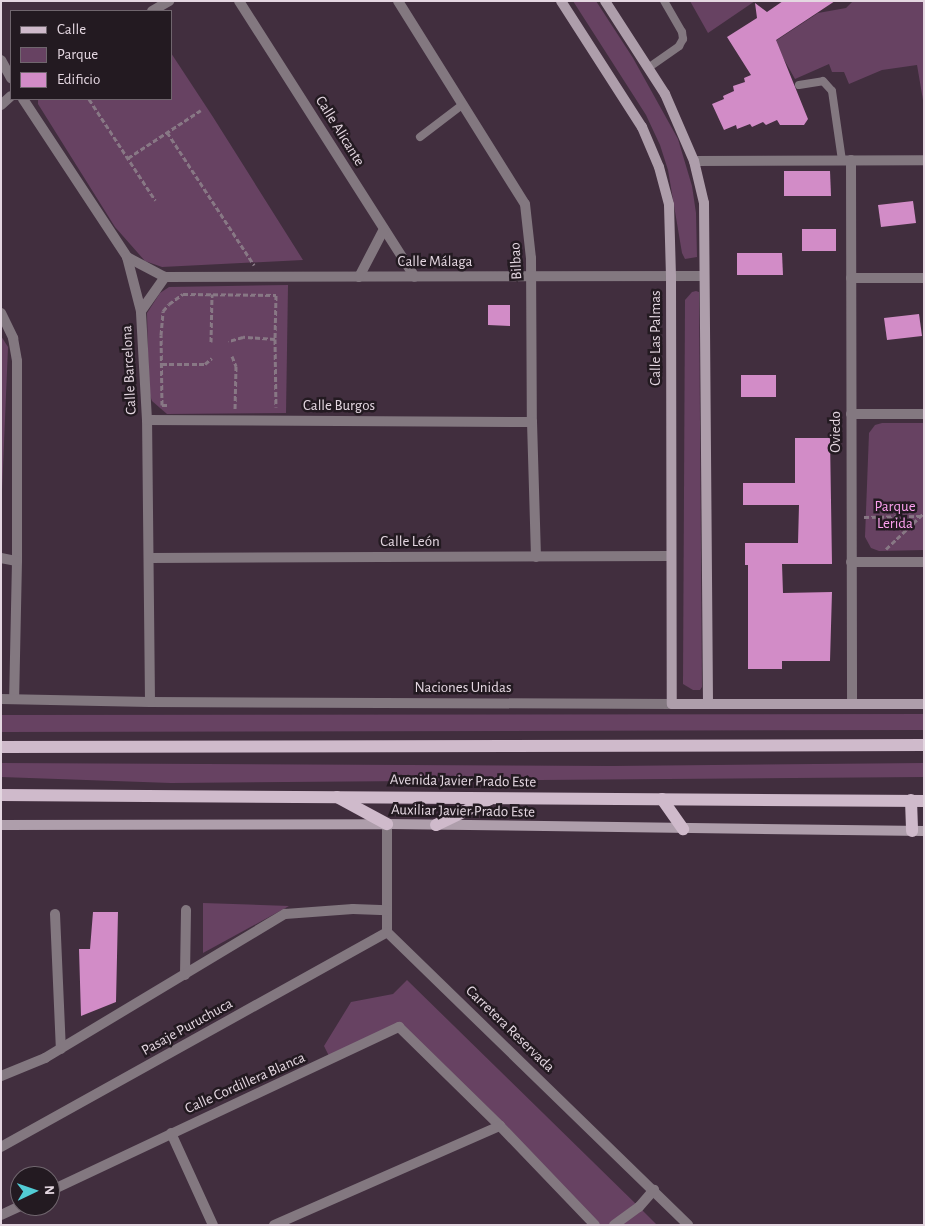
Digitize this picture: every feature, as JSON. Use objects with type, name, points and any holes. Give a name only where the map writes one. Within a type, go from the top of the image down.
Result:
[{"type":"main road","points":[[1,747],[924,745]]},
{"type":"main road","name":"Avenida Javier Prado Este","points":[[1,795],[917,800]]},
{"type":"main road","points":[[335,796],[387,824]]},
{"type":"main road","points":[[436,825],[492,798]]},
{"type":"main road","points":[[662,799],[684,829]]},
{"type":"main road","points":[[917,800],[918,831]]},
{"type":"street","points":[[154,10],[169,1]]},
{"type":"street","name":"Calle Alicante","points":[[239,1],[415,277]]},
{"type":"street","name":"Bilbao","points":[[398,1],[525,204],[530,234],[532,277],[532,422],[536,557]]},
{"type":"street","name":"Calle Las Palmas","points":[[561,1],[630,106],[652,148],[669,205],[671,276],[672,704]]},
{"type":"street","points":[[606,1],[665,94],[694,161],[704,203],[708,704]]},
{"type":"street","points":[[1,60],[10,76]]},
{"type":"street","points":[[25,100],[127,258],[141,311]]},
{"type":"street","name":"Oviedo","points":[[847,160],[851,278],[852,704]]},
{"type":"street","points":[[694,161],[924,160]]},
{"type":"street","points":[[359,277],[384,229]]},
{"type":"street","points":[[127,258],[165,277]]},
{"type":"street","name":"Calle Málaga","points":[[165,277],[704,276]]},
{"type":"street","name":"Calle Barcelona","points":[[150,702],[146,420],[141,311],[165,277]]},
{"type":"street","points":[[851,278],[924,278]]},
{"type":"street","points":[[1,313],[13,338],[17,361],[18,560],[14,699]]},
{"type":"street","points":[[851,414],[924,414]]},
{"type":"street","name":"Calle Burgos","points":[[146,420],[532,422]]},
{"type":"street","name":"Calle León","points":[[149,558],[671,556]]},
{"type":"street","points":[[1,558],[18,560]]},
{"type":"street","points":[[851,562],[924,562]]},
{"type":"street","name":"Naciones Unidas","points":[[1,699],[150,702],[924,704]]},
{"type":"street","points":[[387,824],[387,932]]},
{"type":"street","name":"Auxiliar Javier Prado Este","points":[[1,825],[387,824],[918,831]]},
{"type":"street","points":[[1,1076],[45,1058],[61,1049],[285,914],[353,909],[387,910]]},
{"type":"street","points":[[185,975],[186,910]]},
{"type":"street","points":[[55,914],[61,1049]]},
{"type":"street","name":"Pasaje Puruchuca","points":[[1,1147],[387,932]]},
{"type":"street","name":"Carretera Reservada","points":[[387,932],[688,1225]]},
{"type":"street","name":"Calle Cordillera Blanca","points":[[60,1186],[399,1028],[500,1126]]},
{"type":"street","points":[[274,1225],[500,1126],[595,1225]]},
{"type":"street","points":[[171,1133],[213,1225]]},
{"type":"street","points":[[614,1225],[638,1207],[654,1190]]},
{"type":"lane","points":[[648,68],[679,46],[683,39],[682,32],[664,1]]},
{"type":"lane","points":[[798,85],[823,82],[832,91],[847,160]]},
{"type":"lane","points":[[420,137],[462,104]]},
{"type":"path","points":[[90,100],[156,200]]},
{"type":"path","points":[[128,158],[201,110]]},
{"type":"path","points":[[167,132],[251,260],[260,277]]},
{"type":"path","points":[[171,405],[162,405],[163,364],[161,335],[163,311],[183,294],[276,295],[276,407],[268,408]]},
{"type":"path","points":[[211,342],[212,294]]},
{"type":"path","points":[[229,341],[243,337],[275,339]]},
{"type":"path","points":[[232,356],[236,366],[235,421]]},
{"type":"path","points":[[144,365],[205,364],[212,358]]},
{"type":"path","points":[[226,408],[243,408]]},
{"type":"path","points":[[851,518],[922,514]]},
{"type":"path","points":[[873,562],[922,514]]},
{"type":"green space","points":[[573,1],[596,1],[633,58],[678,139],[692,186],[696,213],[697,257],[685,259],[682,253],[668,170],[660,145],[646,115]]},
{"type":"green space","points":[[690,1],[755,1],[708,33]]},
{"type":"green space","points":[[853,1],[924,1],[924,106],[917,65],[882,70],[849,84],[844,72],[832,72],[829,64],[795,79],[774,42],[818,13],[846,8]]},
{"type":"green space","points":[[172,55],[303,260],[162,267],[145,261],[115,227],[38,104],[38,100],[172,100]]},
{"type":"green space","points":[[288,285],[286,413],[167,414],[152,401],[149,393],[147,313],[160,293],[169,287]]},
{"type":"green space","points":[[692,292],[699,292],[702,687],[700,690],[693,690],[683,684],[685,300]]},
{"type":"green space","points":[[1,336],[8,347],[1,515]]},
{"type":"green space","name":"Parque Lerida","points":[[882,423],[924,423],[924,550],[879,551],[871,548],[865,537],[869,433],[875,425]]},
{"type":"green space","points":[[924,714],[924,730],[1,732],[1,715]]},
{"type":"green space","points":[[1,763],[612,766],[924,763],[924,777],[171,783],[1,777]]},
{"type":"green space","points":[[203,903],[289,906],[203,953]]},
{"type":"green space","points":[[407,980],[657,1225],[596,1225],[398,1029],[331,1060],[324,1046],[351,1002],[393,994]]},
{"type":"building","points":[[783,1],[835,1],[776,40],[808,119],[804,125],[780,125],[777,120],[766,125],[763,122],[752,127],[750,124],[737,129],[736,125],[724,130],[712,104],[724,99],[723,96],[734,91],[733,86],[745,82],[744,78],[751,75],[727,37],[757,18],[755,3],[767,12]]},
{"type":"building","points":[[784,171],[830,171],[831,196],[784,196]]},
{"type":"building","points":[[913,201],[916,223],[881,227],[878,205]]},
{"type":"building","points":[[802,229],[836,229],[836,251],[802,251]]},
{"type":"building","points":[[737,253],[782,253],[783,275],[737,275]]},
{"type":"building","points":[[488,305],[510,305],[510,326],[488,325]]},
{"type":"building","points":[[919,314],[922,336],[887,340],[884,318]]},
{"type":"building","points":[[741,375],[776,375],[776,397],[741,397]]},
{"type":"building","points":[[795,438],[830,438],[832,564],[782,564],[783,593],[832,592],[830,661],[782,661],[782,669],[748,669],[748,565],[745,565],[745,543],[798,543],[799,505],[743,505],[743,483],[795,483]]},
{"type":"building","points":[[93,912],[118,912],[116,1002],[81,1016],[79,949],[90,949]]}]
